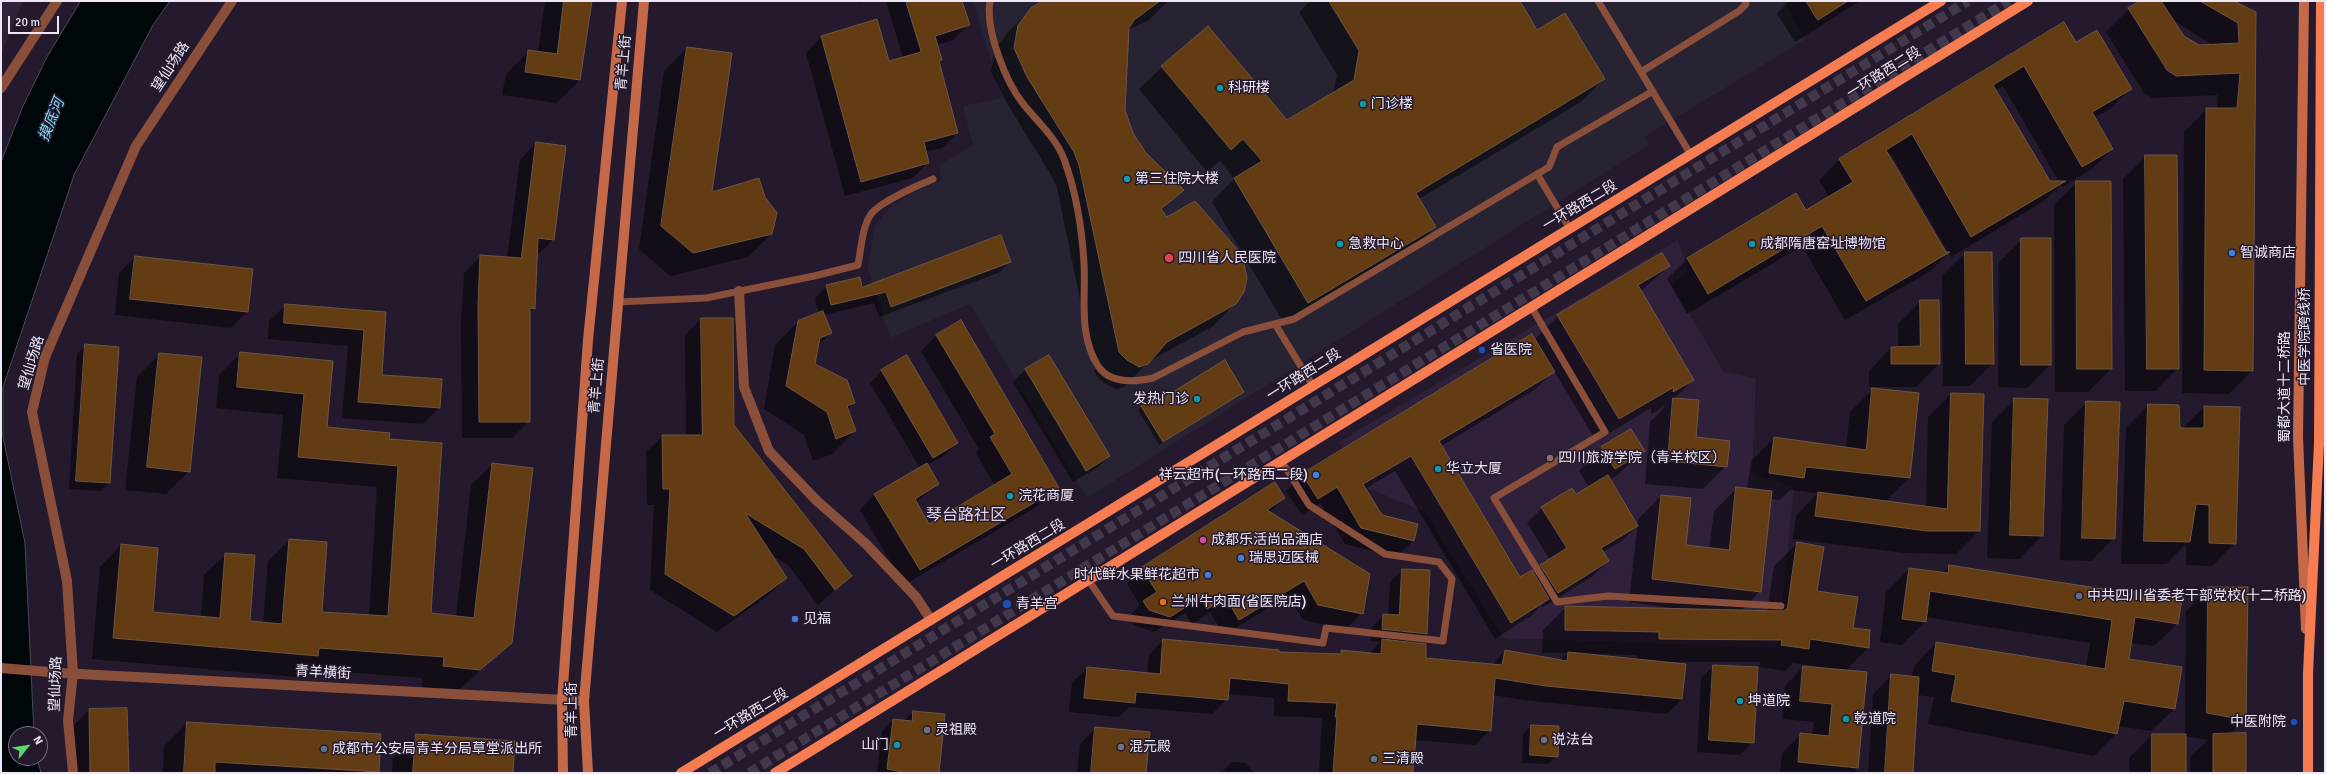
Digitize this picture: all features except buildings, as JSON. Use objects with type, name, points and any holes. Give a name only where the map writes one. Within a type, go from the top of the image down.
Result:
[{"type":"main road","name":"青羊上街","points":[[563,773],[562,700],[588,340],[622,1]]},
{"type":"main road","name":"青羊上街","points":[[588,773],[584,701],[644,1]]},
{"type":"main road","name":"一环路西二段","points":[[681,773],[1941,1]]},
{"type":"main road","name":"一环路西二段","points":[[774,773],[1282,462],[2028,1]]},
{"type":"main road","points":[[2297,1],[2304,14]]},
{"type":"main road","name":"蜀都大道十二桥路","points":[[2304,1],[2298,436],[2308,673],[2308,773]]},
{"type":"main road","name":"中医学院跨线桥","points":[[2308,673],[2319,443],[2322,1]]},
{"type":"street","points":[[1,88],[57,1]]},
{"type":"street","name":"望仙场路","points":[[73,773],[68,720],[73,673],[67,580],[32,412],[46,357],[136,146],[232,1]]},
{"type":"street","points":[[739,291],[744,387],[769,451],[817,501],[871,550],[916,597],[931,620]]},
{"type":"street","name":"青羊横街","points":[[1,668],[61,673],[584,701]]},
{"type":"lane","points":[[990,1],[989,10],[994,38],[1006,75],[1024,105],[1043,126],[1063,156],[1071,180],[1080,224],[1084,263],[1083,320],[1088,346],[1099,367],[1109,378],[1137,382],[1153,378],[1244,332],[1294,319],[1388,259],[1549,167],[1557,147],[1653,91]]},
{"type":"lane","points":[[1598,1],[1691,155]]},
{"type":"lane","points":[[1642,72],[1739,11],[1746,4],[1745,1]]},
{"type":"lane","points":[[1537,174],[1570,229]]},
{"type":"lane","points":[[618,302],[706,298],[858,265],[864,234],[871,214],[895,197],[933,179]]},
{"type":"lane","points":[[1532,308],[1606,432],[1494,498],[1558,602],[1608,596],[1781,606]]},
{"type":"lane","points":[[1275,324],[1313,386]]},
{"type":"lane","points":[[1089,580],[1112,616],[1323,643],[1326,628],[1443,641],[1452,579],[1439,562],[1385,554],[1309,505],[1282,462]]},
{"type":"shaded area","points":[[1,1],[23,1],[1,55]]},
{"type":"shaded area","name":"四川省人民医院","points":[[973,1],[1783,1],[1806,39],[1644,137],[1649,145],[1087,498],[970,304],[890,338],[868,268],[875,226],[888,209],[908,195],[942,180],[939,165],[973,145],[963,106],[1002,98]]},
{"type":"shaded area","name":"四川旅游学院（青羊校区）","points":[[1678,240],[1688,271],[1672,285],[1724,372],[1756,378],[1752,474],[1794,487],[1778,648],[1503,638],[1425,512],[1359,484],[1339,442]]},
{"type":"water","name":"摸底河","points":[[81,1],[170,1],[153,25],[74,175],[3,387],[3,437],[25,543],[34,726],[8,726],[8,766],[39,766],[41,773],[1,773],[1,162],[23,106],[47,57]]},
{"type":"tunnel","points":[[710,773],[1968,1]]},
{"type":"tunnel","points":[[749,773],[2009,1]]},
{"type":"place","name":"科研楼","points":[[1220,88]]},
{"type":"place","name":"门诊楼","points":[[1363,104]]},
{"type":"place","name":"第三住院大楼","points":[[1127,179]]},
{"type":"place","name":"急救中心","points":[[1340,244]]},
{"type":"place","name":"成都隋唐窑址博物馆","points":[[1752,244]]},
{"type":"place","name":"智诚商店","points":[[2232,253]]},
{"type":"place","name":"四川省人民医院","points":[[1169,258]]},
{"type":"place","name":"省医院","points":[[1482,350]]},
{"type":"place","name":"发热门诊","points":[[1197,399]]},
{"type":"place","name":"四川旅游学院（青羊校区）","points":[[1550,458]]},
{"type":"place","name":"华立大厦","points":[[1438,469]]},
{"type":"place","name":"祥云超市(一环路西二段)","points":[[1316,475]]},
{"type":"place","name":"浣花商厦","points":[[1010,496]]},
{"type":"place","name":"成都乐活尚品酒店","points":[[1203,540]]},
{"type":"place","name":"瑞思迈医械","points":[[1241,558]]},
{"type":"place","name":"时代鲜水果鲜花超市","points":[[1208,575]]},
{"type":"place","name":"中共四川省委老干部党校(十二桥路)","points":[[2079,596]]},
{"type":"place","name":"兰州牛肉面(省医院店)","points":[[1163,602]]},
{"type":"place","name":"青羊宫","points":[[1007,604]]},
{"type":"place","name":"见福","points":[[795,619]]},
{"type":"place","name":"坤道院","points":[[1740,701]]},
{"type":"place","name":"乾道院","points":[[1846,719]]},
{"type":"place","name":"中医附院","points":[[2294,722]]},
{"type":"place","name":"灵祖殿","points":[[927,730]]},
{"type":"place","name":"说法台","points":[[1544,740]]},
{"type":"place","name":"山门","points":[[897,745]]},
{"type":"place","name":"混元殿","points":[[1121,747]]},
{"type":"place","name":"成都市公安局青羊分局草堂派出所","points":[[324,749]]},
{"type":"place","name":"三清殿","points":[[1374,759]]},
{"type":"district","name":"琴台路社区","points":[[966,516]]}]
